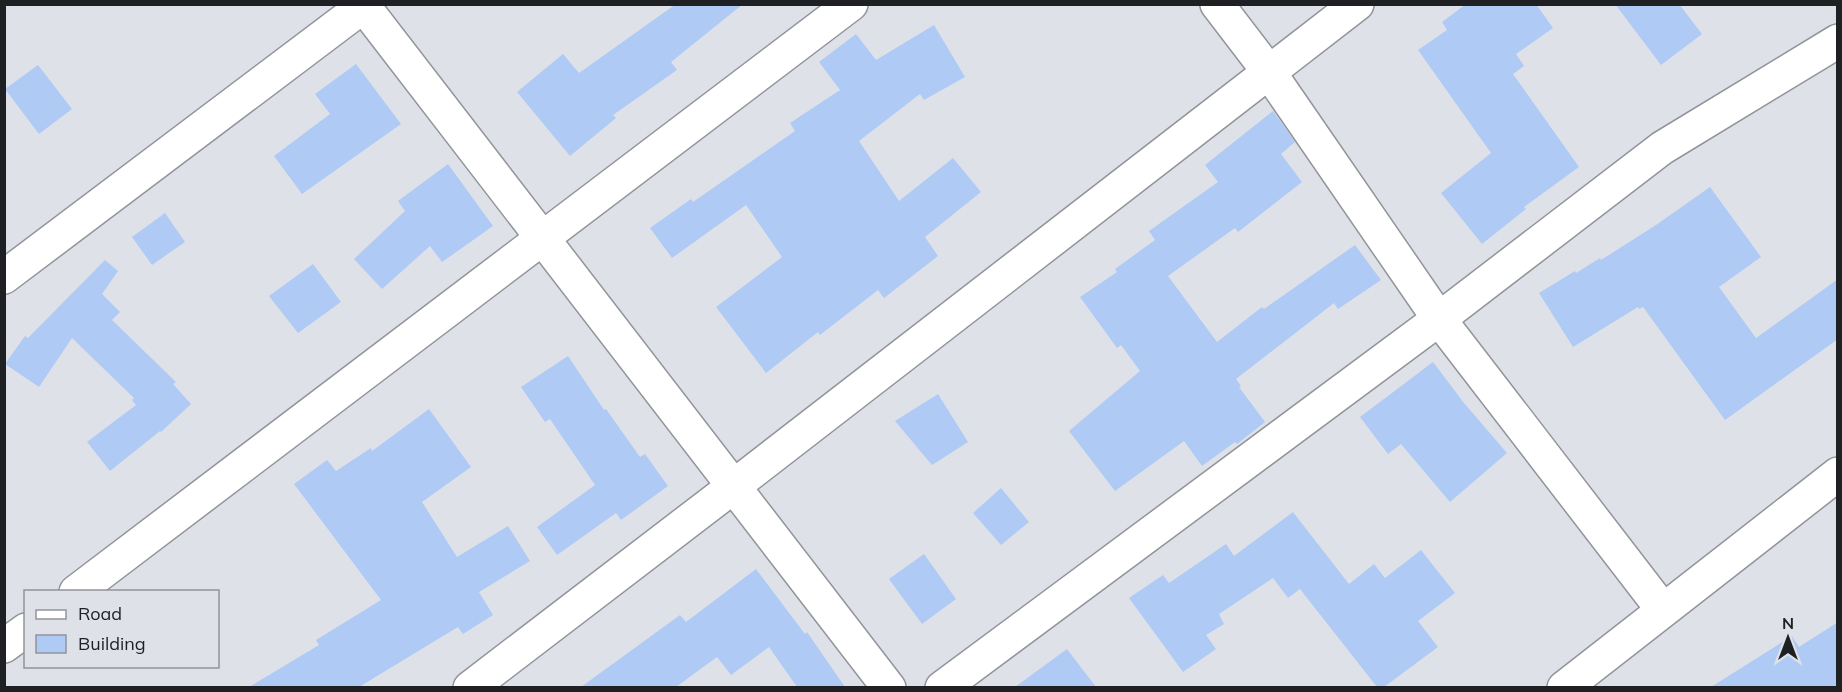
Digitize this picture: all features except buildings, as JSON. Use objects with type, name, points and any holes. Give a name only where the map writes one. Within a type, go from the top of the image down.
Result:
[{"type":"street","points":[[77,590],[851,4]]},
{"type":"street","points":[[1217,4],[1269,72],[1439,319],[1663,610]]},
{"type":"street","points":[[470,687],[734,486],[1357,4]]},
{"type":"street","points":[[4,277],[364,5],[889,687]]},
{"type":"street","points":[[942,687],[1439,319],[1662,148],[1838,41]]},
{"type":"street","points":[[1564,687],[1838,474]]},
{"type":"street","points":[[4,646],[24,631]]}]
